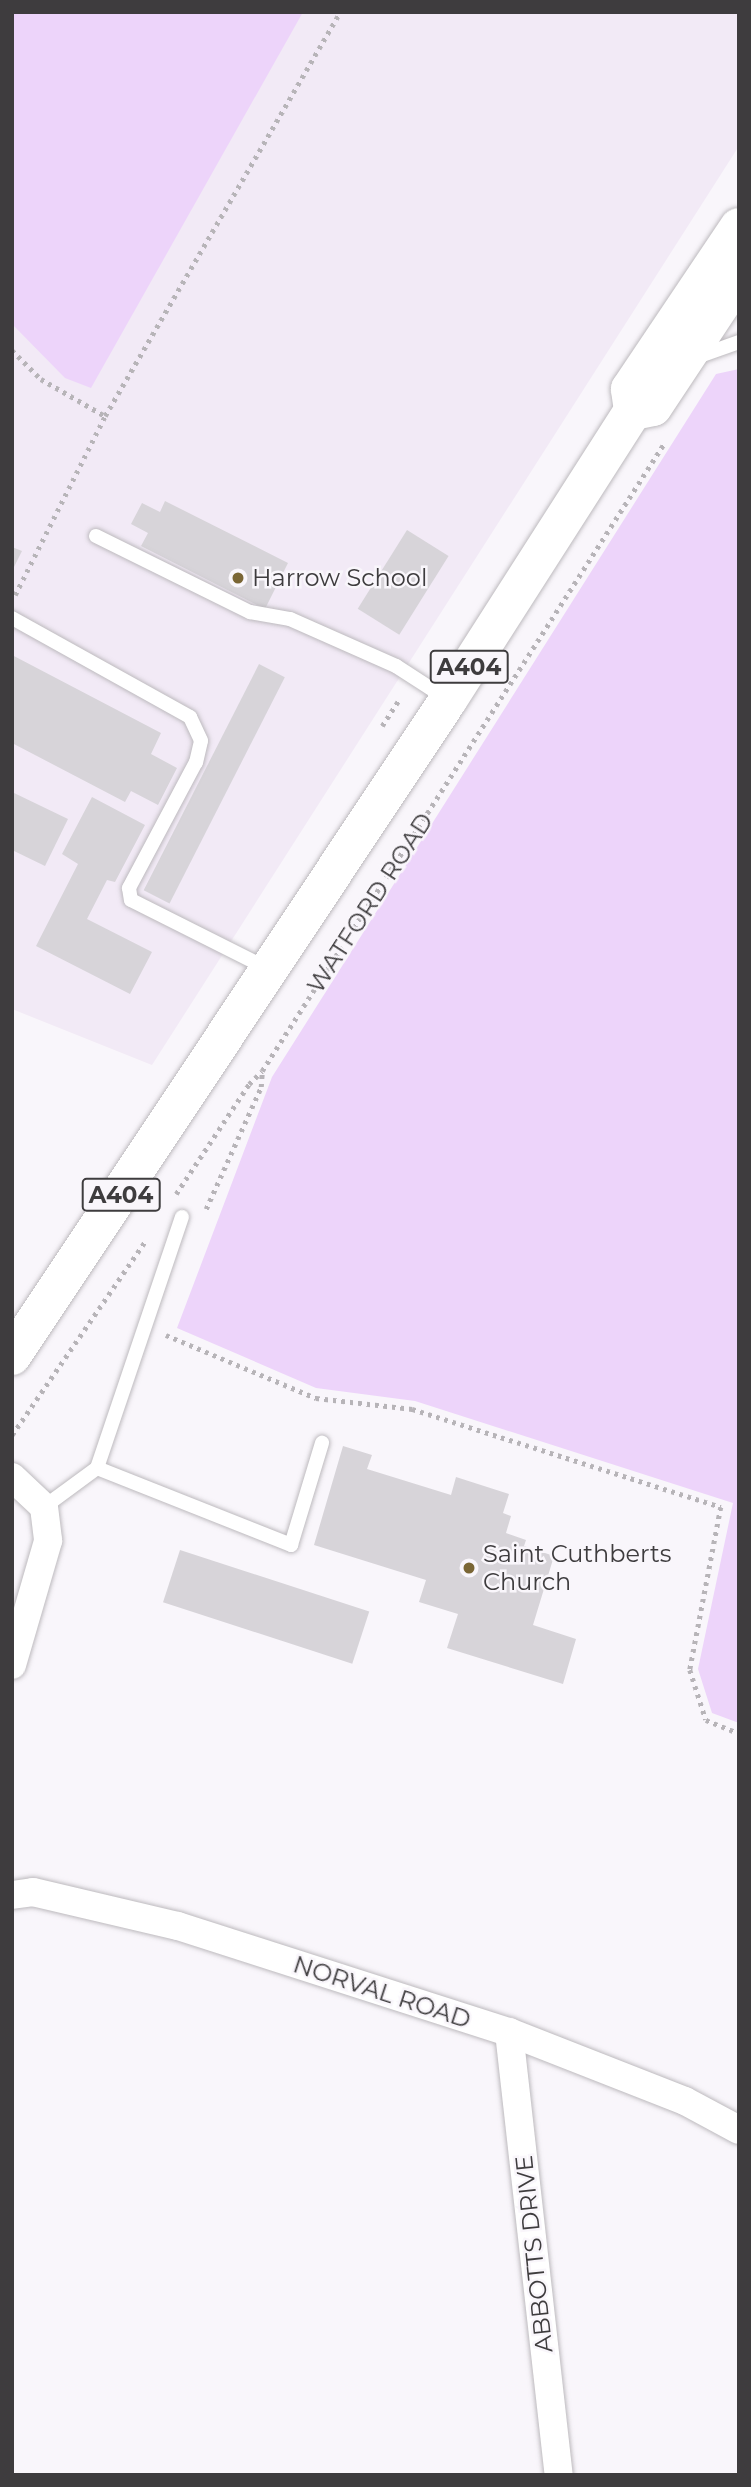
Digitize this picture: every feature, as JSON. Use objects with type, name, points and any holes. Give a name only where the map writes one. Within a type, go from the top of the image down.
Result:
[{"type":"main road","name":"WATFORD ROAD","points":[[13,1355],[448,700],[633,411],[630,389],[739,227]]},
{"type":"main road","name":"WATFORD ROAD","points":[[633,411],[653,407],[739,277]]},
{"type":"street","points":[[12,1478],[44,1507],[48,1541],[12,1665]]},
{"type":"street","name":"NORVAL ROAD","points":[[12,1895],[33,1892],[178,1926],[509,2032],[685,2101],[739,2130]]},
{"type":"street","name":"ABBOTTS DRIVE","points":[[509,2032],[559,2475]]},
{"type":"lane","points":[[680,367],[705,352],[739,342]]},
{"type":"lane","points":[[96,536],[250,612],[290,619],[396,666],[448,700]]},
{"type":"lane","points":[[12,618],[190,717],[201,741],[196,762],[129,888],[131,900],[143,910],[271,970]]},
{"type":"lane","points":[[44,1507],[97,1468],[173,1249],[181,1217]]},
{"type":"lane","points":[[97,1468],[290,1545],[322,1443]]},
{"type":"path","points":[[12,600],[105,416],[340,12]]},
{"type":"path","points":[[12,350],[41,379],[105,416]]},
{"type":"path","name":"WATFORD ROAD","points":[[169,1206],[249,1084],[262,1071],[672,432]]},
{"type":"path","points":[[173,1249],[198,1230],[261,1087],[262,1071]]},
{"type":"path","points":[[12,1435],[153,1228]]},
{"type":"path","points":[[146,1326],[316,1398],[412,1409],[721,1507],[690,1670],[706,1720],[739,1733]]},
{"type":"shaded area","name":"Harrow School","points":[[12,12],[739,12],[739,146],[152,1065],[12,1009]]},
{"type":"shaded area","points":[[12,12],[303,12],[91,388],[65,378],[12,324]]},
{"type":"shaded area","points":[[739,369],[739,1723],[712,1713],[698,1669],[733,1503],[415,1401],[316,1388],[177,1328],[272,1077],[716,374]]},
{"type":"building","points":[[165,501],[288,563],[265,609],[141,546],[148,533],[131,524],[142,503],[160,512]]},
{"type":"building","points":[[407,530],[449,556],[399,635],[358,609]]},
{"type":"building","points":[[12,547],[22,551],[12,571]]},
{"type":"building","points":[[12,655],[161,733],[151,754],[177,768],[158,805],[131,791],[125,802],[12,743]]},
{"type":"building","points":[[259,664],[285,677],[170,903],[144,890]]},
{"type":"building","points":[[12,792],[68,819],[45,866],[12,850]]},
{"type":"building","points":[[92,797],[145,825],[115,882],[107,880],[87,919],[152,952],[130,994],[36,946],[78,864],[62,854]]},
{"type":"building","name":"Saint Cuthberts Church","points":[[343,1446],[372,1455],[367,1469],[451,1495],[456,1477],[509,1494],[503,1513],[511,1516],[506,1533],[526,1540],[524,1546],[554,1556],[533,1625],[576,1639],[563,1684],[447,1648],[458,1614],[419,1602],[426,1580],[314,1545]]},
{"type":"building","points":[[180,1550],[369,1611],[352,1664],[163,1602]]},
{"type":"place","name":"Harrow School","points":[[238,578]]},
{"type":"place","name":"Saint Cuthberts Church","points":[[469,1568]]}]
